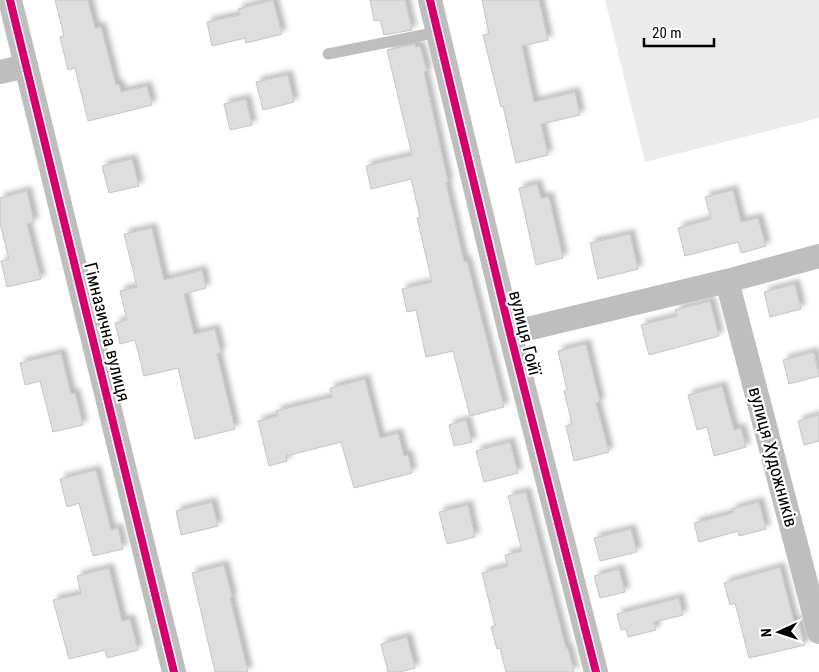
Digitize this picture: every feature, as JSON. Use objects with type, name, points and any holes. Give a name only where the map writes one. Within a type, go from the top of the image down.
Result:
[{"type":"street","name":"Гімназична вулиця","points":[[10,0],[174,672]]},
{"type":"street","name":"вулиця Гойї","points":[[430,0],[510,333],[596,672]]},
{"type":"street","points":[[0,72],[26,66]]},
{"type":"street","points":[[510,333],[727,281],[819,256]]},
{"type":"street","name":"вулиця Художників","points":[[727,281],[819,632]]},
{"type":"lane","points":[[328,54],[438,32]]},
{"type":"shaded area","points":[[605,0],[819,0],[819,118],[645,162]]},
{"type":"building","points":[[55,0],[88,0],[95,28],[101,27],[116,85],[119,84],[121,92],[147,86],[152,105],[88,121],[75,68],[68,70],[60,37],[64,36]]},
{"type":"building","points":[[273,0],[282,34],[246,43],[245,38],[212,46],[207,22],[240,15],[238,9]]},
{"type":"building","points":[[370,0],[405,0],[412,30],[384,35],[380,20],[374,21]]},
{"type":"building","points":[[482,0],[539,0],[548,40],[522,46],[534,102],[575,92],[580,115],[541,124],[548,155],[516,163],[503,106],[501,107],[483,35],[489,34]]},
{"type":"building","points":[[415,44],[416,47],[420,46],[427,71],[424,72],[464,262],[467,261],[504,407],[470,416],[453,351],[426,357],[416,310],[407,312],[402,289],[432,282],[417,218],[420,217],[411,179],[371,189],[366,166],[412,155],[387,50]]},
{"type":"building","points":[[288,75],[294,102],[263,110],[256,82]]},
{"type":"building","points":[[246,99],[252,125],[230,130],[224,104]]},
{"type":"building","points":[[132,159],[139,186],[109,193],[102,166]]},
{"type":"building","points":[[537,184],[541,198],[549,197],[563,258],[536,265],[519,188]]},
{"type":"building","points":[[733,190],[741,222],[758,218],[766,246],[741,253],[738,242],[685,256],[678,228],[711,219],[705,197]]},
{"type":"building","points":[[27,191],[34,222],[27,224],[41,279],[7,287],[1,261],[9,259],[0,224],[0,198]]},
{"type":"building","points":[[152,228],[164,280],[202,270],[206,288],[184,294],[194,334],[215,329],[221,353],[217,354],[235,429],[195,439],[178,368],[144,376],[135,340],[120,344],[115,323],[127,320],[120,291],[137,287],[124,234]]},
{"type":"building","points":[[630,234],[638,269],[598,279],[590,243]]},
{"type":"building","points":[[795,284],[801,309],[770,317],[764,292]]},
{"type":"building","points":[[710,301],[719,336],[649,355],[641,325],[677,316],[675,310]]},
{"type":"building","points":[[586,344],[600,402],[596,403],[609,452],[574,461],[566,426],[572,424],[564,391],[567,390],[558,351]]},
{"type":"building","points":[[814,352],[819,376],[789,384],[783,360]]},
{"type":"building","points":[[61,353],[71,394],[75,393],[83,425],[53,432],[40,381],[25,385],[20,363]]},
{"type":"building","points":[[365,379],[380,438],[398,433],[404,456],[408,455],[412,473],[354,488],[341,442],[286,456],[287,461],[269,466],[258,421],[278,416],[276,411],[332,397],[330,388]]},
{"type":"building","points":[[722,386],[734,430],[741,428],[746,447],[714,456],[707,427],[697,430],[688,395]]},
{"type":"building","points":[[819,415],[819,441],[804,445],[798,421]]},
{"type":"building","points":[[466,420],[472,442],[454,446],[449,425]]},
{"type":"building","points":[[510,442],[518,473],[484,482],[476,451]]},
{"type":"building","points":[[96,470],[111,530],[118,528],[123,549],[93,556],[79,503],[67,507],[60,479]]},
{"type":"building","points":[[526,492],[566,648],[568,648],[574,672],[506,672],[500,648],[497,649],[491,627],[495,626],[482,573],[508,566],[505,555],[522,551],[508,496]]},
{"type":"building","points":[[212,502],[218,526],[181,535],[176,511]]},
{"type":"building","points":[[759,502],[766,529],[739,536],[738,531],[699,542],[694,523],[733,513],[732,509]]},
{"type":"building","points":[[468,505],[475,537],[447,544],[439,512]]},
{"type":"building","points":[[631,529],[637,552],[600,561],[594,538]]},
{"type":"building","points":[[224,565],[248,672],[215,672],[192,573]]},
{"type":"building","points":[[780,567],[794,622],[798,620],[805,645],[749,658],[735,603],[730,605],[724,583]]},
{"type":"building","points":[[109,568],[122,621],[130,619],[138,650],[107,658],[105,650],[69,659],[53,600],[81,594],[77,576]]},
{"type":"building","points":[[619,569],[625,592],[600,598],[594,576]]},
{"type":"building","points":[[679,598],[683,615],[654,622],[656,630],[628,637],[626,629],[621,630],[617,614]]},
{"type":"building","points":[[407,637],[415,668],[400,672],[388,672],[381,644]]},
{"type":"cycle path","points":[[10,0],[174,672]]},
{"type":"cycle path","points":[[430,0],[510,333],[596,672]]}]
